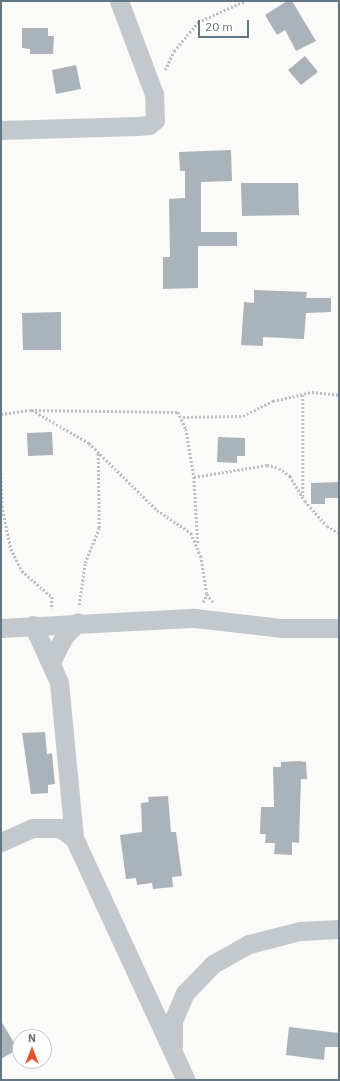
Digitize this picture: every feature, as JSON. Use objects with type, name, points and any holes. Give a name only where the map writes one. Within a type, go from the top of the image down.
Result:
[{"type":"street","points":[[1,130],[149,125],[155,120],[154,94],[119,1]]},
{"type":"street","points":[[1,628],[75,622],[226,620],[282,628],[339,628]]},
{"type":"street","points":[[52,660],[65,634],[75,622]]},
{"type":"street","points":[[40,625],[59,682],[74,838],[186,1080]]},
{"type":"street","points":[[1,842],[32,828],[60,828],[74,838]]},
{"type":"street","points":[[173,1051],[173,1022],[185,993],[213,964],[249,944],[300,931],[339,929]]},
{"type":"path","points":[[154,94],[174,50],[193,27],[245,1]]},
{"type":"path","points":[[1,414],[31,410],[172,410],[183,417],[243,416],[273,401],[322,390],[339,395]]},
{"type":"path","points":[[303,395],[303,496]]},
{"type":"path","points":[[31,410],[64,426],[98,451],[157,510],[191,533],[198,544]]},
{"type":"path","points":[[183,417],[194,477],[198,544],[207,594],[226,620]]},
{"type":"path","points":[[75,622],[83,594],[85,563],[99,528],[98,451]]},
{"type":"path","points":[[194,477],[267,464],[290,476],[303,496],[327,526],[339,533]]},
{"type":"path","points":[[1,473],[2,506],[10,549],[22,571],[54,600],[40,625]]},
{"type":"building","points":[[287,1],[292,1],[316,41],[296,51],[285,30],[277,35],[265,15]]},
{"type":"building","points":[[22,28],[48,28],[48,36],[54,36],[53,54],[30,54],[30,49],[22,48]]},
{"type":"building","points":[[305,56],[318,72],[301,85],[288,70]]},
{"type":"building","points":[[76,65],[81,89],[56,94],[52,70]]},
{"type":"building","points":[[231,150],[232,181],[201,182],[201,232],[237,232],[237,246],[198,246],[198,288],[163,289],[163,257],[170,257],[169,199],[185,198],[185,171],[180,171],[179,152]]},
{"type":"building","points":[[241,183],[298,183],[299,215],[242,216]]},
{"type":"building","points":[[254,290],[307,292],[306,298],[331,298],[331,312],[306,313],[304,339],[263,337],[263,346],[241,345],[244,302],[254,303]]},
{"type":"building","points":[[61,312],[61,350],[23,350],[22,313]]},
{"type":"building","points":[[52,432],[53,455],[28,456],[27,433]]},
{"type":"building","points":[[218,437],[245,438],[245,456],[237,456],[237,463],[217,462]]},
{"type":"building","points":[[339,482],[339,498],[325,498],[325,504],[311,504],[311,483]]},
{"type":"building","points":[[45,732],[47,754],[52,753],[55,784],[48,785],[48,793],[31,794],[22,733]]},
{"type":"building","points":[[281,762],[306,762],[307,779],[301,779],[299,843],[292,842],[292,855],[274,854],[275,843],[265,843],[266,834],[260,834],[261,807],[274,807],[273,767],[281,767]]},
{"type":"building","points":[[168,796],[171,832],[176,832],[182,876],[172,877],[173,887],[153,889],[152,883],[137,885],[136,878],[126,879],[120,835],[142,832],[141,803],[149,802],[148,797]]},
{"type":"building","points":[[1,1021],[12,1039],[12,1053],[1,1059]]},
{"type":"building","points":[[289,1027],[339,1033],[339,1047],[325,1047],[324,1060],[286,1055]]}]
